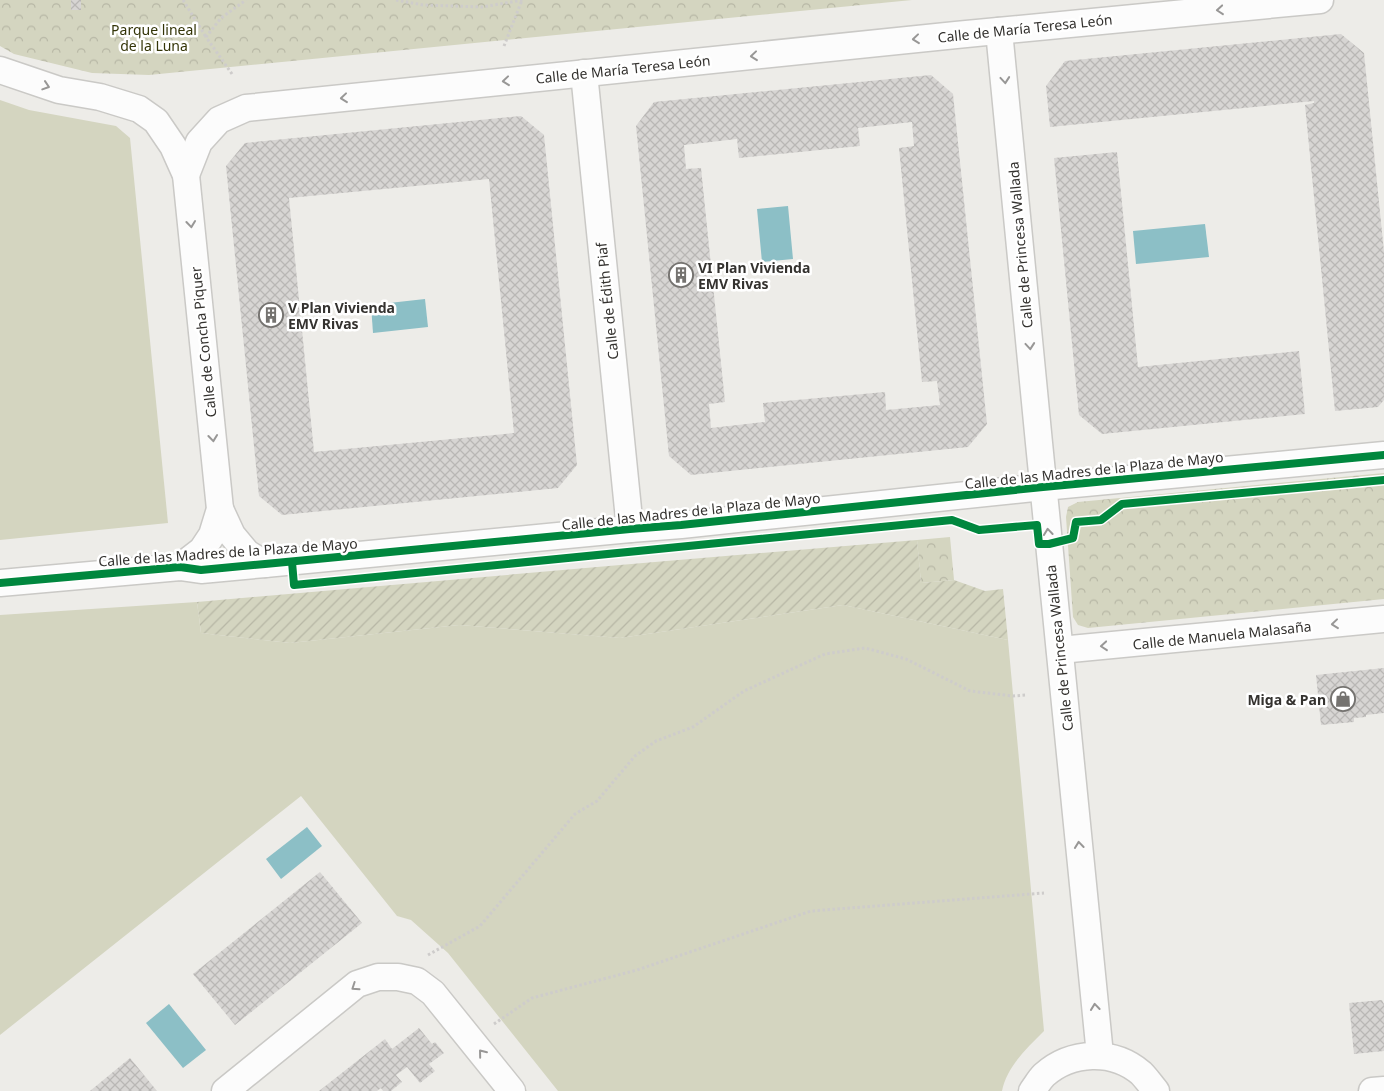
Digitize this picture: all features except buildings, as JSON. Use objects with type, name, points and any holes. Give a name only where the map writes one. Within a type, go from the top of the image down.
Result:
[{"type":"street","name":"Calle de María Teresa León","points":[[186,175],[199,142],[219,120],[246,108],[1320,0]]},
{"type":"street","name":"Calle de Princesa Wallada","points":[[1000,31],[1043,488],[1100,1055]]},
{"type":"street","points":[[0,70],[59,90],[100,97],[139,110],[156,121],[173,146],[186,175]]},
{"type":"street","name":"Calle de Édith Piaf","points":[[584,73],[630,528]]},
{"type":"street","name":"Calle de Concha Piquer","points":[[186,175],[220,509],[232,535],[247,553],[265,564]]},
{"type":"street","name":"Calle de las Madres de la Plaza de Mayo","points":[[0,583],[180,567],[201,570],[630,528],[681,525],[1384,455]]},
{"type":"street","name":"Calle de Concha Piquer","points":[[180,567],[202,550],[212,535],[220,509]]},
{"type":"street","name":"Calle de Manuela Malasaña","points":[[1060,650],[1384,619]]},
{"type":"street","points":[[225,1091],[357,984],[378,977],[398,977],[417,981],[433,993],[512,1091]]},
{"type":"street","points":[[1032,1091],[1043,1076],[1060,1064],[1079,1057],[1100,1055],[1122,1061],[1141,1073],[1156,1091]]},
{"type":"street","points":[[1372,1091],[1384,1090]]},
{"type":"path","points":[[183,0],[232,74]]},
{"type":"path","points":[[206,37],[221,18],[246,0]]},
{"type":"path","points":[[396,0],[423,5],[482,7],[523,0]]},
{"type":"path","points":[[504,46],[523,0]]},
{"type":"path","points":[[428,955],[480,926],[576,814],[596,801],[635,756],[656,741],[693,727],[744,691],[825,654],[865,648],[906,659],[970,691],[1013,696],[1026,695]]},
{"type":"path","points":[[494,1024],[532,998],[637,970],[811,911],[1044,893]]},
{"type":"green space","name":"Parque lineal de la Luna","points":[[0,0],[912,0],[149,75],[92,73],[14,54],[0,46]]},
{"type":"green space","points":[[0,100],[29,110],[116,126],[130,138],[168,523],[0,540]]},
{"type":"green space","points":[[1384,473],[1384,599],[1088,628],[1078,625],[1073,617],[1066,517],[1068,507],[1078,502]]},
{"type":"green space","points":[[950,537],[954,580],[921,583],[917,540]]},
{"type":"green space","points":[[917,540],[921,583],[954,580],[985,591],[1003,589],[1008,640],[843,605],[620,638],[459,625],[290,643],[201,633],[197,602],[643,563]]},
{"type":"green space","points":[[197,602],[201,633],[290,643],[459,625],[620,638],[843,605],[1008,640],[1044,1031],[1008,1073],[1002,1091],[558,1091],[448,953],[411,920],[397,916],[301,796],[0,1035],[0,615]]},
{"type":"water","points":[[788,206],[793,259],[762,262],[757,209]]},
{"type":"water","points":[[1205,224],[1209,257],[1136,264],[1133,231]]},
{"type":"water","points":[[425,299],[428,327],[373,333],[371,305]]},
{"type":"water","points":[[307,827],[322,846],[281,879],[266,859]]},
{"type":"water","points":[[169,1004],[206,1050],[183,1068],[146,1023]]},
{"type":"cycle path","points":[[0,583],[180,567],[201,570],[681,525],[1043,487],[1384,455]]},
{"type":"cycle path","points":[[292,562],[294,585],[952,520],[979,530],[1037,525],[1039,544],[1049,544],[1073,538],[1076,522],[1101,520],[1122,504],[1384,480]]},
{"type":"place","name":"VI Plan Vivienda EMV Rivas","points":[[681,275]]},
{"type":"place","name":"V Plan Vivienda EMV Rivas","points":[[271,315]]},
{"type":"place","name":"Miga & Pan","points":[[1343,699]]}]
